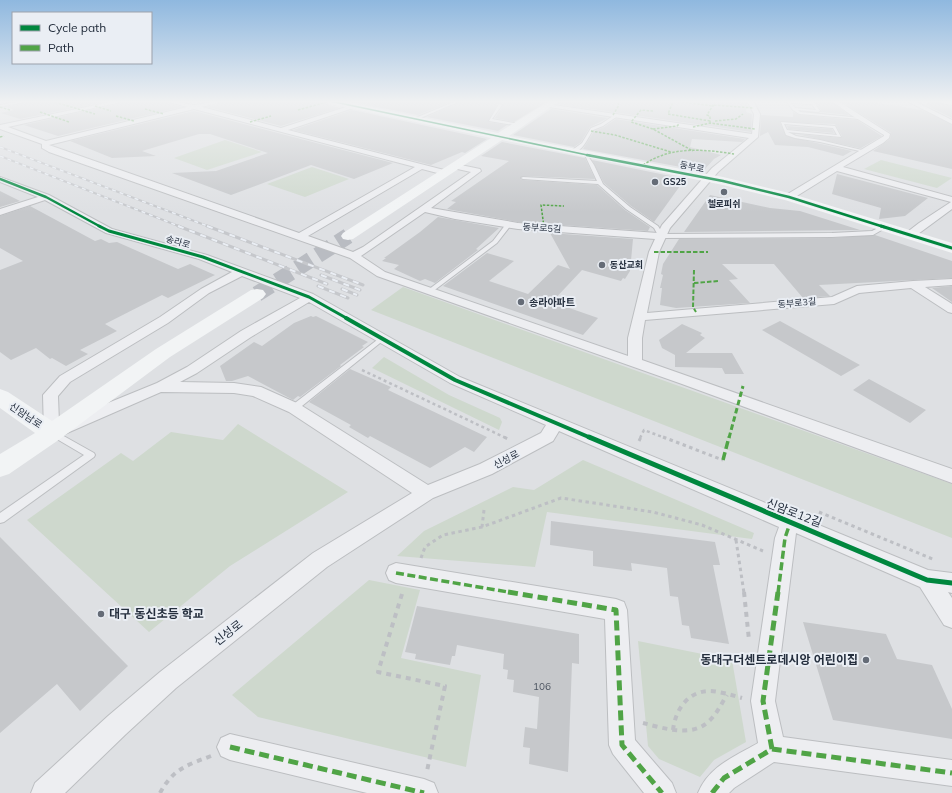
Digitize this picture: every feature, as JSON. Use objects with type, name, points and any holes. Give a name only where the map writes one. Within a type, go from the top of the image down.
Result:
[{"type":"main road","points":[[348,236],[498,138]]},
{"type":"main road","name":"동부로","points":[[505,138],[709,178],[789,198],[952,248]]},
{"type":"main road","points":[[0,467],[163,353],[257,294]]},
{"type":"main road","name":"신암남로","points":[[0,397],[52,432]]},
{"type":"street","points":[[32,138],[46,143],[67,138]]},
{"type":"street","points":[[311,138],[445,173]]},
{"type":"street","points":[[635,362],[635,338],[654,252],[665,227],[715,170],[754,138]]},
{"type":"street","points":[[789,198],[881,142],[885,138]]},
{"type":"street","points":[[46,143],[45,146],[52,150],[354,256],[381,274],[635,362],[952,476]]},
{"type":"street","points":[[300,237],[421,166]]},
{"type":"street","points":[[354,256],[477,171],[456,166]]},
{"type":"street","points":[[836,168],[952,200]]},
{"type":"street","name":"송라로","points":[[0,179],[46,197],[108,231],[203,257],[309,297],[383,338]]},
{"type":"street","points":[[0,212],[46,197]]},
{"type":"street","points":[[910,235],[952,205]]},
{"type":"street","name":"동부로5길","points":[[424,209],[508,225],[661,236]]},
{"type":"street","points":[[242,271],[205,291],[164,320],[64,379],[50,395],[52,432],[159,387],[192,370],[246,334],[309,297]]},
{"type":"street","name":"동부로3길","points":[[640,317],[834,300],[857,290],[913,284],[952,282]]},
{"type":"street","points":[[913,284],[952,309]]},
{"type":"street","name":"신암로12길","points":[[383,338],[455,380],[631,456],[927,580],[952,582]]},
{"type":"street","points":[[159,387],[234,388],[256,391],[294,408],[427,493]]},
{"type":"street","name":"신성로","points":[[45,793],[117,725],[168,680],[320,560],[427,493],[486,469],[547,437],[555,423]]},
{"type":"street","points":[[772,749],[763,701],[785,538],[790,523]]},
{"type":"street","points":[[406,574],[616,610],[622,745],[662,793]]},
{"type":"street","points":[[927,580],[952,617]]},
{"type":"street","points":[[230,748],[423,793]]},
{"type":"street","points":[[712,793],[724,778],[772,749],[952,773]]},
{"type":"lane","points":[[572,152],[582,147],[588,138]]},
{"type":"lane","points":[[801,138],[864,151]]},
{"type":"lane","points":[[585,154],[600,183],[610,194],[656,227],[661,236],[832,236],[872,233],[884,227]]},
{"type":"lane","points":[[523,178],[600,183]]},
{"type":"lane","points":[[430,291],[495,242],[508,225]]},
{"type":"lane","points":[[294,408],[383,338]]},
{"type":"lane","points":[[0,519],[91,455],[52,432]]},
{"type":"path","points":[[349,364],[508,440]]},
{"type":"path","points":[[631,456],[644,430],[723,460]]},
{"type":"path","points":[[423,793],[445,686],[378,672],[406,574],[424,547],[443,536],[482,527],[561,498],[653,512],[702,525],[782,559]]},
{"type":"path","points":[[482,527],[484,510]]},
{"type":"path","points":[[736,540],[750,649]]},
{"type":"path","points":[[673,730],[673,720],[680,706],[692,697],[706,690],[763,701]]},
{"type":"path","points":[[622,718],[673,730],[692,730],[708,723],[727,695]]},
{"type":"path","points":[[160,793],[164,784],[176,771],[230,748]]},
{"type":"shaded area","points":[[225,140],[262,152],[207,170],[174,158]]},
{"type":"shaded area","points":[[881,160],[952,178],[937,188],[864,169]]},
{"type":"shaded area","points":[[312,167],[349,179],[305,197],[267,184]]},
{"type":"shaded area","points":[[403,287],[952,484],[952,538],[371,310]]},
{"type":"shaded area","points":[[384,357],[449,395],[500,418],[502,422],[499,430],[372,368]]},
{"type":"shaded area","points":[[238,424],[348,492],[230,566],[149,632],[27,520],[121,453],[133,461],[171,432],[223,440]]},
{"type":"shaded area","points":[[583,460],[754,533],[752,539],[547,512],[535,567],[397,556],[424,531],[513,487],[534,490]]},
{"type":"shaded area","points":[[369,580],[420,590],[401,658],[481,675],[466,767],[258,717],[232,695]]},
{"type":"shaded area","points":[[638,641],[732,660],[746,742],[714,760],[700,777],[659,759],[648,746]]},
{"type":"building","points":[[82,138],[186,138],[142,151],[156,156],[112,158],[70,141]]},
{"type":"building","points":[[222,138],[297,138],[393,163],[354,179],[311,165],[231,195],[172,173],[216,171],[268,153]]},
{"type":"building","points":[[325,138],[487,139],[465,153],[462,152],[431,165]]},
{"type":"building","points":[[528,138],[583,138],[581,142],[574,147]]},
{"type":"building","points":[[590,138],[745,139],[742,142],[692,139],[690,147],[721,155],[714,159],[705,169],[693,167],[692,169],[583,149]]},
{"type":"building","points":[[771,138],[795,138],[852,151],[843,156],[808,147],[775,145]]},
{"type":"building","points":[[814,138],[878,138],[859,148]]},
{"type":"building","points":[[952,138],[952,169],[873,151],[890,139]]},
{"type":"building","points":[[502,142],[585,158],[595,179],[523,176],[520,179],[597,185],[625,210],[650,227],[648,231],[518,222],[447,209],[456,202],[451,201],[509,161],[481,156]]},
{"type":"building","points":[[592,160],[685,179],[654,222],[631,206],[604,183]]},
{"type":"building","points":[[837,174],[928,198],[905,216],[879,219],[881,208],[832,194]]},
{"type":"building","points":[[0,191],[20,201],[0,207]]},
{"type":"building","points":[[710,195],[770,208],[800,211],[860,230],[684,232]]},
{"type":"building","points":[[30,206],[95,241],[101,239],[109,243],[117,242],[178,269],[190,264],[215,275],[168,298],[162,295],[105,324],[117,331],[80,350],[88,354],[66,366],[52,358],[50,359],[36,348],[11,360],[0,352],[0,270],[23,261],[0,248],[0,216]]},
{"type":"building","points":[[438,217],[499,228],[476,249],[478,250],[435,283],[425,279],[420,281],[394,269],[399,265],[382,261],[386,258],[384,258]]},
{"type":"building","points":[[550,233],[633,239],[630,271],[625,279],[623,278],[621,281],[582,270],[552,302],[598,318],[583,335],[443,286],[487,253],[514,261],[489,281],[528,294],[558,265],[570,269]]},
{"type":"building","points":[[875,235],[952,261],[952,278],[819,285],[830,296],[803,298],[774,264],[722,264],[738,279],[729,280],[750,303],[676,308],[660,305],[662,288],[660,288],[663,275],[661,274],[663,264],[679,239],[832,238]]},
{"type":"building","points":[[952,286],[952,302],[932,288]]},
{"type":"building","points":[[311,316],[316,316],[368,342],[362,346],[364,347],[340,365],[341,366],[300,397],[298,396],[293,400],[248,376],[232,381],[226,381],[220,366],[254,342],[262,346],[294,323]]},
{"type":"building","points":[[780,321],[860,365],[841,376],[762,330]]},
{"type":"building","points":[[682,324],[702,333],[700,335],[705,338],[686,353],[732,353],[744,374],[725,374],[722,368],[675,367],[675,355],[662,348],[659,340]]},
{"type":"building","points":[[350,369],[391,387],[388,390],[487,437],[474,452],[465,447],[430,468],[370,436],[368,438],[349,427],[351,425],[309,402]]},
{"type":"building","points":[[869,379],[926,410],[910,423],[853,390]]},
{"type":"building","points":[[551,521],[715,542],[720,565],[713,565],[729,644],[691,638],[689,626],[682,625],[678,597],[670,596],[667,568],[631,563],[632,571],[593,566],[593,551],[550,545]]},
{"type":"building","points":[[0,537],[128,666],[80,711],[57,684],[0,733]]},
{"type":"building","points":[[417,606],[579,634],[579,664],[572,663],[568,772],[529,764],[530,748],[523,747],[525,727],[537,729],[539,697],[513,692],[514,680],[507,679],[508,670],[503,669],[504,654],[457,645],[455,656],[452,656],[450,665],[415,659],[416,654],[405,652]]},
{"type":"building","points":[[803,622],[886,634],[897,659],[932,665],[952,709],[952,739],[833,720]]},
{"type":"tunnel","points":[[257,294],[348,236]]},
{"type":"railway","points":[[0,147],[210,227]]},
{"type":"railway","points":[[0,156],[181,227]]},
{"type":"railway","points":[[178,226],[327,284]]},
{"type":"railway","points":[[207,226],[363,285]]},
{"type":"railway","points":[[321,275],[360,290]]},
{"type":"railway","points":[[318,286],[348,298]]},
{"type":"railway","points":[[342,289],[357,295]]},
{"type":"marked path","points":[[625,138],[671,152]]},
{"type":"marked path","points":[[669,138],[693,151]]},
{"type":"marked path","points":[[643,165],[663,154],[675,151],[699,150],[734,154]]},
{"type":"marked path","points":[[544,228],[541,205],[564,206]]},
{"type":"marked path","points":[[654,252],[708,252]]},
{"type":"marked path","points":[[694,270],[693,307],[696,312]]},
{"type":"marked path","points":[[694,283],[719,281]]},
{"type":"marked path","points":[[723,460],[743,386]]},
{"type":"marked path","points":[[772,749],[763,701],[785,538],[790,523]]},
{"type":"marked path","points":[[396,573],[616,610],[622,745],[662,793]]},
{"type":"marked path","points":[[230,747],[424,793]]},
{"type":"marked path","points":[[712,793],[724,778],[772,749],[952,773]]},
{"type":"cycle path","points":[[506,138],[723,181],[789,197],[952,248]]},
{"type":"cycle path","points":[[0,179],[46,197],[109,231],[203,257],[309,297],[455,380],[927,580],[952,583]]},
{"type":"place","name":"GS25","points":[[655,182]]},
{"type":"place","name":"헬로피쉬","points":[[724,192]]},
{"type":"place","name":"동산교회","points":[[602,265]]},
{"type":"place","name":"송라아파트","points":[[521,302]]},
{"type":"place","name":"대구 동신초등 학교","points":[[101,614]]},
{"type":"place","name":"동대구더센트로데시앙 어린이집","points":[[866,660]]}]
